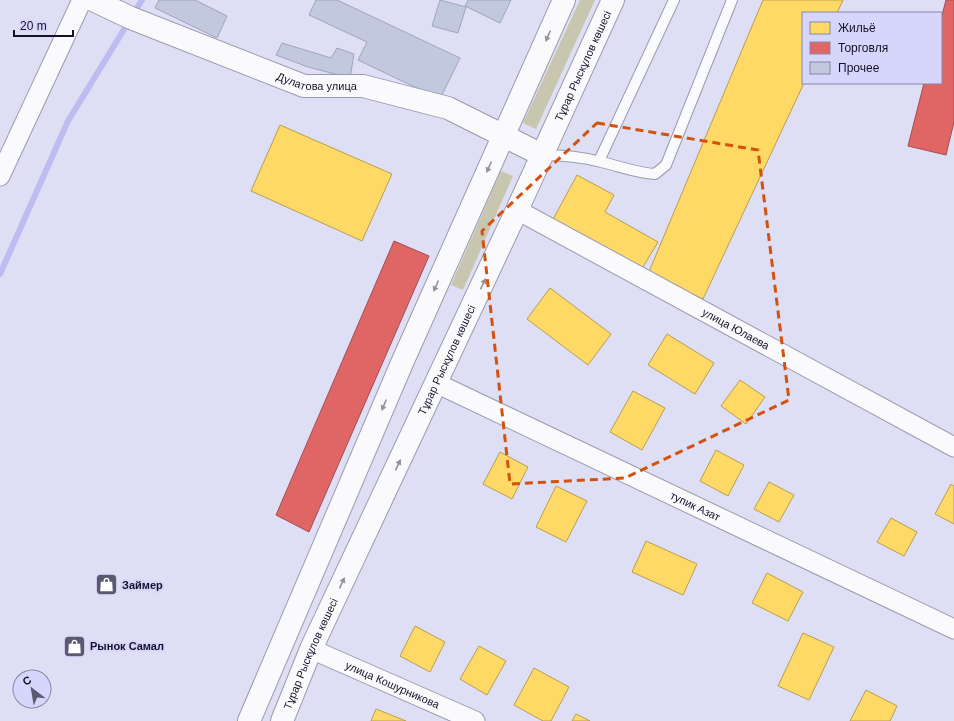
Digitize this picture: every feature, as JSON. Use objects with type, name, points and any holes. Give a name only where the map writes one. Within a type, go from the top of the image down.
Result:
[{"type":"main road","name":"Дулатова улица","points":[[93,0],[131,18],[304,86],[364,86],[448,108],[542,155]]},
{"type":"main road","points":[[249,721],[402,363],[564,0]]},
{"type":"main road","name":"Тұрар Рыскұлов көшесі","points":[[282,721],[311,649],[517,210],[613,0]]},
{"type":"street","points":[[2,164],[82,0]]},
{"type":"street","name":"улица Юлаева","points":[[517,210],[954,447]]},
{"type":"street","name":"тупик Азат","points":[[436,383],[954,629]]},
{"type":"street","name":"улица Кошурникова","points":[[311,649],[475,721]]},
{"type":"lane","points":[[599,161],[674,0]]},
{"type":"lane","points":[[542,155],[556,155],[599,161],[645,173],[655,174],[666,165],[732,0]]},
{"type":"highlighted area","points":[[597,123],[758,150],[789,400],[625,478],[510,484],[482,231]]},
{"type":"shaded area","points":[[580,0],[595,0],[536,129],[523,123]]},
{"type":"shaded area","points":[[501,171],[513,176],[463,290],[451,285]]},
{"type":"building: Жильё","points":[[763,0],[843,0],[837,12],[802,12],[802,84],[804,84],[703,299],[648,274]]},
{"type":"building: Жильё","points":[[280,125],[392,174],[362,241],[251,191]]},
{"type":"building: Жильё","points":[[577,175],[614,195],[605,212],[658,242],[640,272],[551,223]]},
{"type":"building: Жильё","points":[[550,288],[611,334],[588,365],[527,319]]},
{"type":"building: Жильё","points":[[667,334],[714,363],[695,394],[648,365]]},
{"type":"building: Жильё","points":[[740,380],[765,397],[746,424],[721,406]]},
{"type":"building: Жильё","points":[[633,391],[665,408],[642,450],[610,432]]},
{"type":"building: Жильё","points":[[716,450],[744,465],[728,496],[700,481]]},
{"type":"building: Жильё","points":[[500,452],[528,467],[512,499],[483,484]]},
{"type":"building: Жильё","points":[[769,482],[794,495],[779,522],[754,509]]},
{"type":"building: Жильё","points":[[951,484],[954,486],[954,524],[935,514]]},
{"type":"building: Жильё","points":[[556,486],[587,501],[566,542],[536,527]]},
{"type":"building: Жильё","points":[[891,518],[917,532],[904,556],[877,542]]},
{"type":"building: Жильё","points":[[646,541],[697,564],[683,595],[632,572]]},
{"type":"building: Жильё","points":[[767,573],[803,592],[788,621],[752,603]]},
{"type":"building: Жильё","points":[[415,626],[445,642],[430,672],[400,656]]},
{"type":"building: Жильё","points":[[803,633],[834,647],[809,700],[778,686]]},
{"type":"building: Жильё","points":[[479,646],[506,661],[487,695],[460,679]]},
{"type":"building: Жильё","points":[[534,668],[569,687],[551,721],[543,721],[514,705]]},
{"type":"building: Жильё","points":[[866,690],[897,706],[890,721],[850,721]]},
{"type":"building: Жильё","points":[[376,709],[406,721],[371,721]]},
{"type":"building: Жильё","points":[[576,714],[590,721],[572,721]]},
{"type":"building: Торговля","points":[[946,0],[954,0],[954,122],[946,155],[908,146],[924,84],[942,84],[942,15]]},
{"type":"building: Торговля","points":[[394,241],[429,256],[309,532],[276,515]]},
{"type":"building: Прочее","points":[[159,0],[195,0],[227,16],[217,38],[155,8]]},
{"type":"building: Прочее","points":[[316,0],[337,0],[460,58],[440,99],[358,60],[367,42],[309,15]]},
{"type":"building: Прочее","points":[[440,0],[466,7],[458,33],[432,26]]},
{"type":"building: Прочее","points":[[468,0],[511,0],[500,23],[465,6]]},
{"type":"building: Прочее","points":[[282,43],[331,58],[337,48],[354,54],[350,78],[308,67],[276,55]]},
{"type":"waterway","points":[[0,274],[68,121],[142,0]]},
{"type":"place","name":"Займер","points":[[107,585]]},
{"type":"place","name":"Рынок Самал","points":[[75,646]]}]
